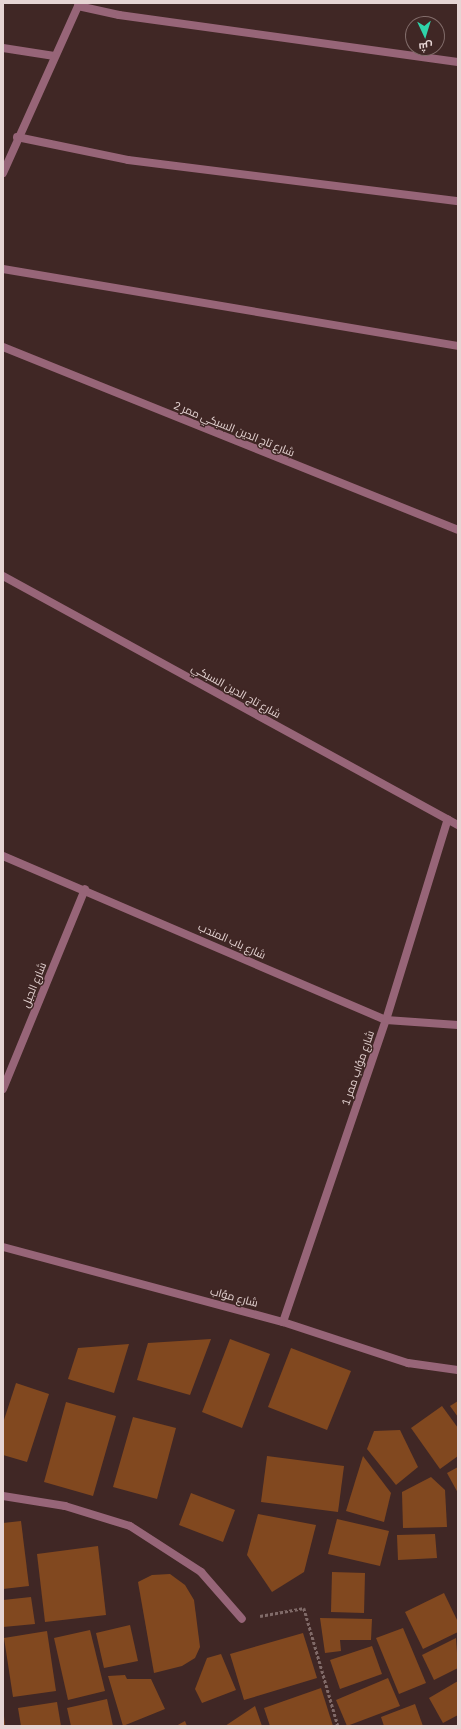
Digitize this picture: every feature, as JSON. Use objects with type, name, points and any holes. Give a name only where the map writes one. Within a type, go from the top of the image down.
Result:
[{"type":"street","points":[[3,173],[54,56],[79,4],[119,15],[458,62]]},
{"type":"street","points":[[3,48],[54,56]]},
{"type":"street","points":[[18,137],[128,160],[458,201]]},
{"type":"street","points":[[3,269],[458,346]]},
{"type":"street","name":"شارع تاج الدين السبكي ممر 2","points":[[3,347],[458,530]]},
{"type":"street","name":"شارع تاج الدين السبكي","points":[[3,576],[458,825]]},
{"type":"street","name":"شارع مؤاب ممر 1","points":[[283,1322],[386,1020],[448,819]]},
{"type":"street","name":"شارع باب المندب","points":[[3,856],[85,889],[386,1020],[458,1025]]},
{"type":"street","name":"شارع الجبل","points":[[3,1089],[85,889]]},
{"type":"street","name":"شارع مؤاب","points":[[3,1247],[283,1322],[408,1364],[458,1370]]},
{"type":"street","points":[[3,1496],[65,1506],[130,1526],[201,1572],[242,1619]]},
{"type":"path","points":[[242,1619],[304,1608],[338,1726]]},
{"type":"building","points":[[211,1339],[190,1395],[137,1380],[148,1343]]},
{"type":"building","points":[[230,1339],[270,1354],[242,1428],[202,1412]]},
{"type":"building","points":[[129,1344],[114,1393],[68,1379],[78,1348]]},
{"type":"building","points":[[291,1348],[351,1371],[327,1430],[268,1407]]},
{"type":"building","points":[[16,1383],[49,1394],[27,1462],[3,1455],[3,1423]]},
{"type":"building","points":[[458,1401],[458,1417],[450,1406]]},
{"type":"building","points":[[66,1402],[116,1416],[93,1496],[44,1482]]},
{"type":"building","points":[[442,1406],[458,1428],[458,1456],[440,1469],[411,1428]]},
{"type":"building","points":[[133,1417],[176,1428],[157,1499],[113,1487]]},
{"type":"building","points":[[400,1430],[418,1467],[396,1485],[367,1449],[374,1431]]},
{"type":"building","points":[[267,1456],[344,1466],[338,1512],[261,1502]]},
{"type":"building","points":[[363,1456],[391,1493],[384,1522],[346,1511]]},
{"type":"building","points":[[458,1467],[458,1493],[447,1473]]},
{"type":"building","points":[[431,1477],[445,1490],[447,1527],[403,1528],[402,1492]]},
{"type":"building","points":[[191,1493],[235,1510],[223,1542],[179,1525]]},
{"type":"building","points":[[258,1514],[316,1525],[304,1572],[272,1592],[247,1555]]},
{"type":"building","points":[[337,1519],[389,1531],[380,1566],[328,1554]]},
{"type":"building","points":[[21,1521],[29,1586],[3,1589],[3,1523]]},
{"type":"building","points":[[435,1534],[437,1558],[398,1560],[397,1535]]},
{"type":"building","points":[[98,1546],[106,1615],[45,1622],[37,1554]]},
{"type":"building","points":[[332,1572],[365,1573],[364,1613],[331,1612]]},
{"type":"building","points":[[170,1574],[185,1585],[194,1600],[200,1647],[195,1658],[182,1666],[154,1673],[138,1582],[152,1575]]},
{"type":"building","points":[[444,1593],[458,1622],[458,1632],[423,1649],[405,1612]]},
{"type":"building","points":[[31,1597],[35,1624],[3,1627],[3,1600]]},
{"type":"building","points":[[320,1618],[372,1619],[371,1640],[340,1640],[341,1651],[325,1653]]},
{"type":"building","points":[[130,1625],[138,1661],[104,1668],[96,1633]]},
{"type":"building","points":[[403,1628],[426,1683],[399,1694],[376,1638]]},
{"type":"building","points":[[90,1630],[105,1691],[68,1700],[54,1638]]},
{"type":"building","points":[[47,1631],[56,1691],[13,1697],[4,1638]]},
{"type":"building","points":[[303,1633],[317,1678],[244,1700],[230,1654]]},
{"type":"building","points":[[456,1638],[458,1668],[434,1680],[422,1655]]},
{"type":"building","points":[[372,1646],[382,1674],[340,1689],[330,1660]]},
{"type":"building","points":[[221,1654],[236,1690],[202,1703],[195,1689],[207,1658]]},
{"type":"building","points":[[125,1675],[127,1679],[151,1679],[165,1709],[123,1726],[108,1676]]},
{"type":"building","points":[[388,1678],[400,1706],[347,1726],[336,1700]]},
{"type":"building","points":[[458,1681],[458,1715],[443,1723],[429,1698]]},
{"type":"building","points":[[321,1688],[333,1726],[270,1726],[264,1708]]},
{"type":"building","points":[[107,1699],[113,1726],[71,1726],[67,1708]]},
{"type":"building","points":[[57,1702],[61,1726],[21,1726],[18,1708]]},
{"type":"building","points":[[415,1704],[423,1726],[384,1726],[381,1717]]},
{"type":"building","points":[[255,1706],[262,1726],[225,1726]]},
{"type":"building","points":[[4,1716],[5,1726],[3,1726]]},
{"type":"building","points":[[185,1721],[187,1726],[176,1726]]}]
